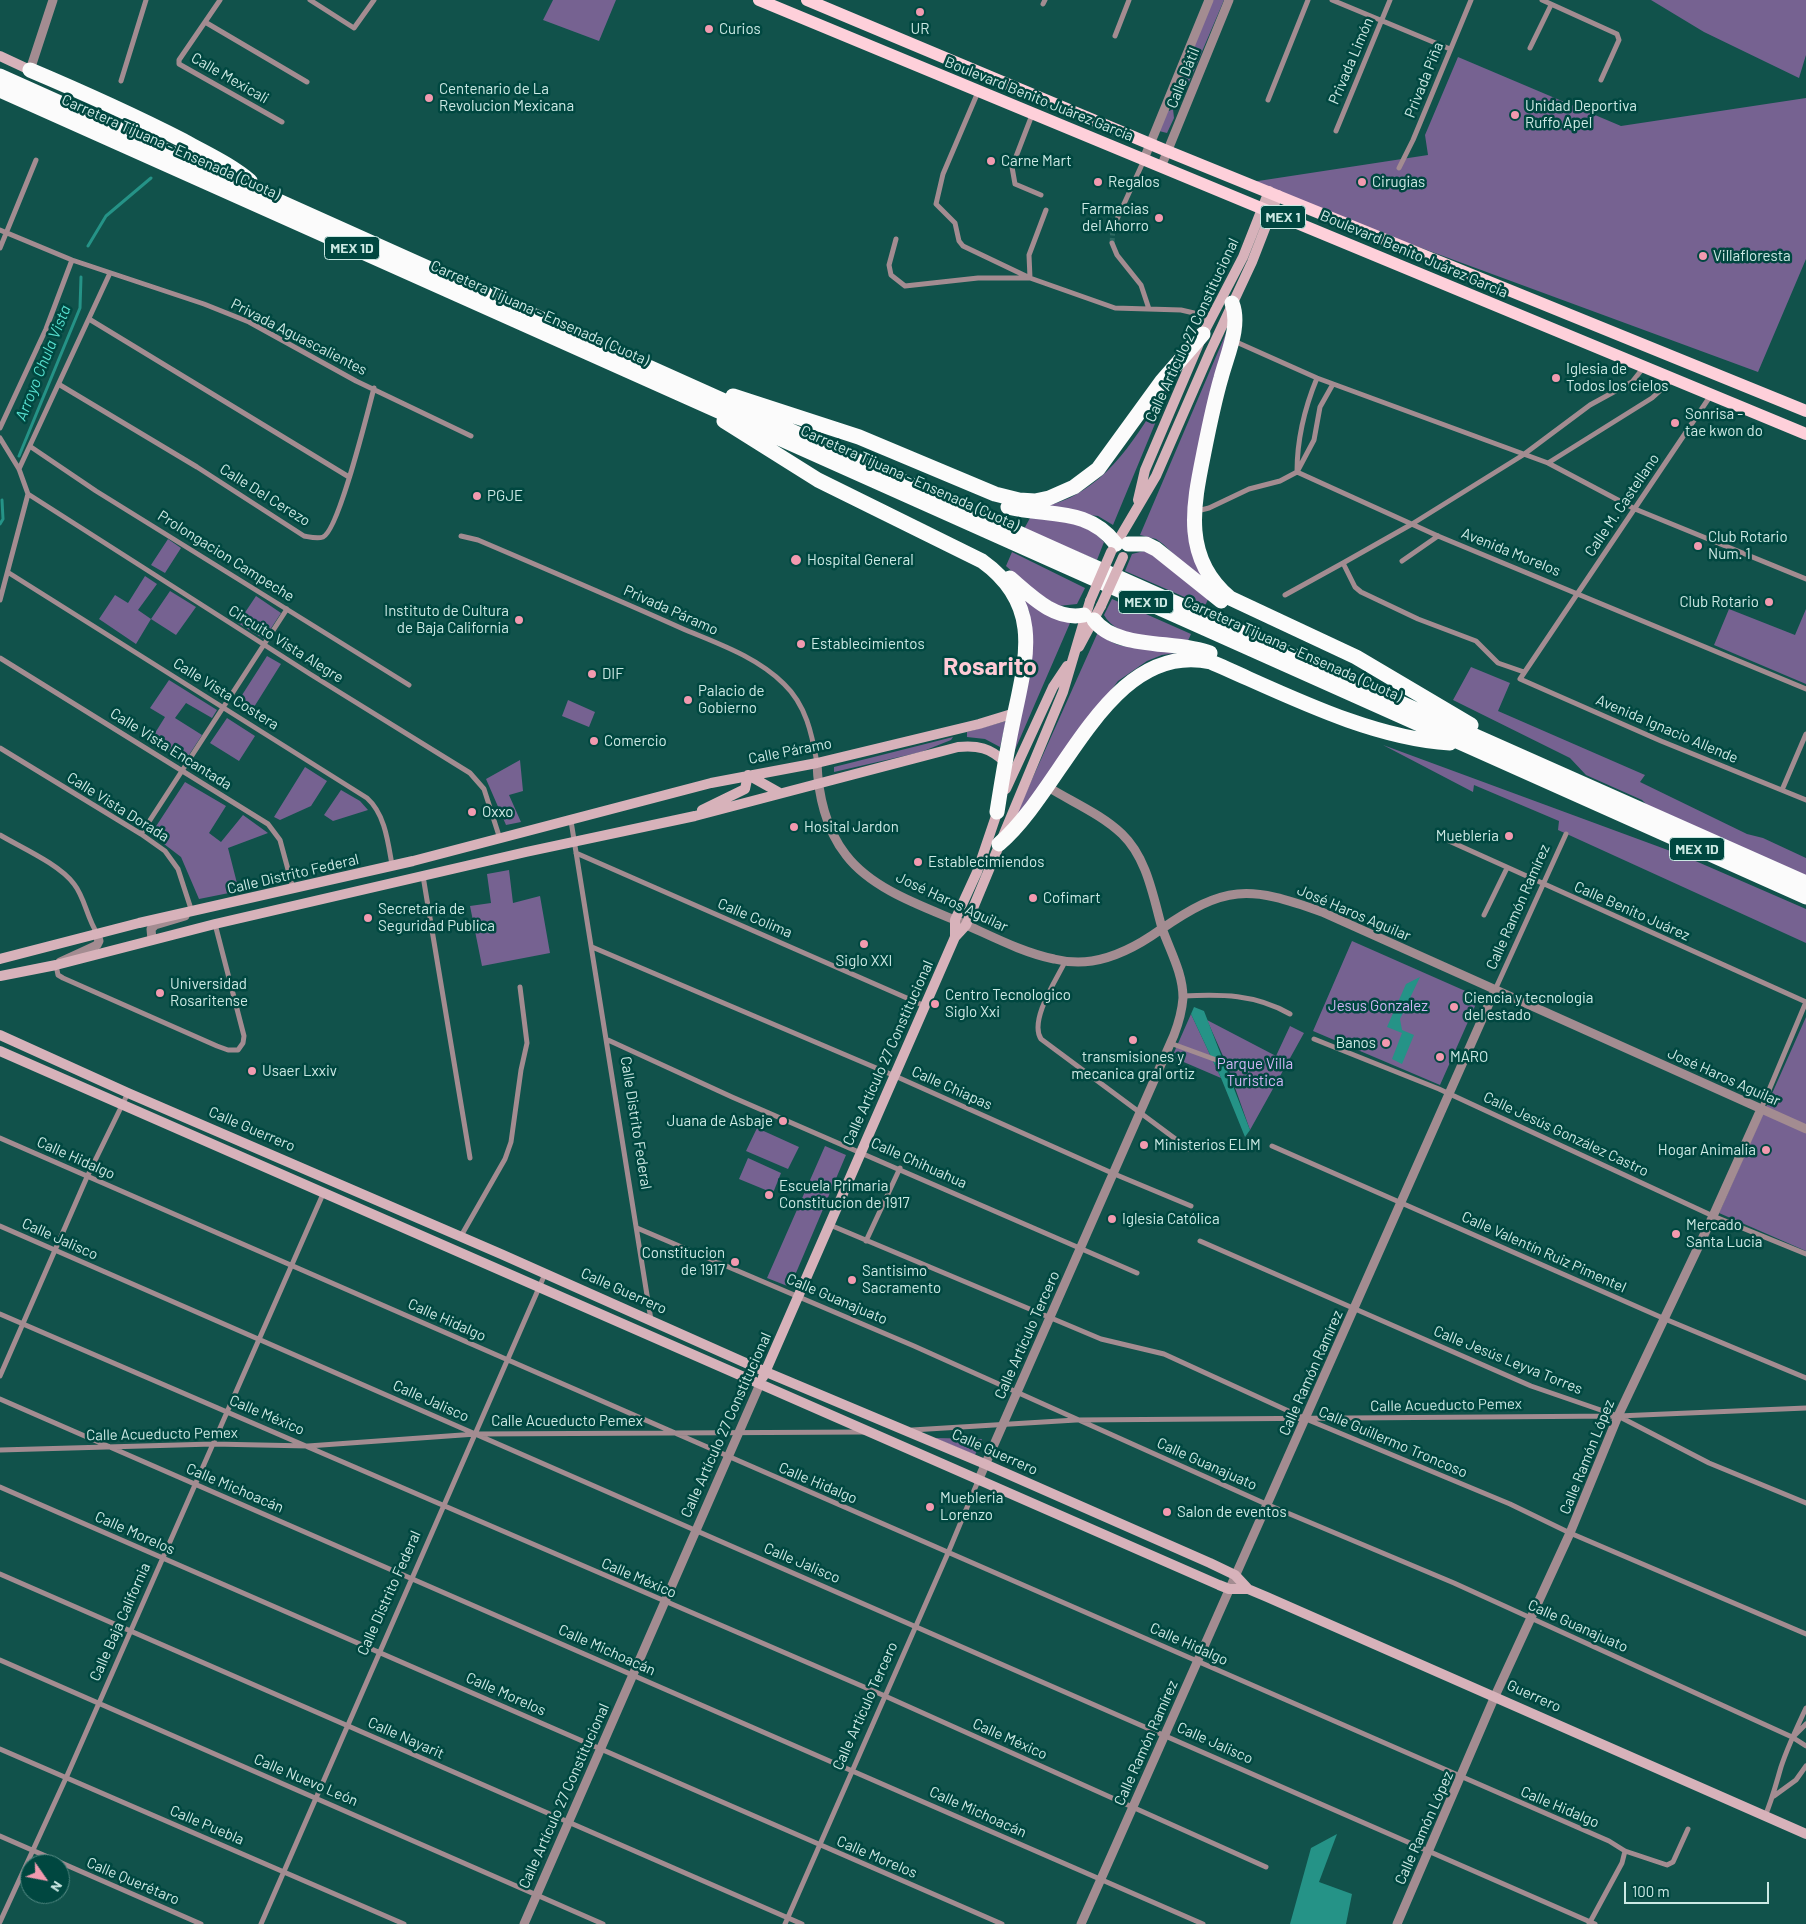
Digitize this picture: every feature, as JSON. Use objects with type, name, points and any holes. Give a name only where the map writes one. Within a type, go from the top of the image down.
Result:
[{"type":"highway","points":[[30,70],[110,104],[231,166],[266,194]]},
{"type":"highway","name":"Carretera Tijuana - Ensenada (Cuota)","points":[[0,76],[266,194],[706,399],[1461,744],[1806,897]]},
{"type":"highway","name":"Carretera Tijuana - Ensenada (Cuota)","points":[[0,90],[1061,552],[1494,743],[1623,803],[1806,882]]},
{"type":"highway","points":[[1232,303],[1236,315],[1232,340],[1215,398],[1194,511],[1193,526],[1198,550],[1215,582],[1223,592],[1245,606],[1330,644],[1467,722],[1494,743]]},
{"type":"highway","points":[[706,399],[747,400],[817,423],[866,440],[995,494],[1019,500],[1049,498],[1074,487],[1098,469],[1162,381],[1207,328]]},
{"type":"highway","points":[[706,399],[739,431],[818,480],[982,561],[996,571],[1008,584],[1021,608],[1027,647],[1024,672],[1005,762],[997,812]]},
{"type":"highway","points":[[817,423],[1002,506],[1089,520],[1100,526],[1120,549],[1146,544],[1156,549],[1221,601],[1244,614],[1357,666],[1393,679]]},
{"type":"highway","points":[[818,480],[855,493],[977,552],[1055,612],[1067,617],[1089,612],[1105,633],[1117,637],[1202,650],[1368,719],[1397,735]]},
{"type":"highway","points":[[999,844],[1026,819],[1115,694],[1147,670],[1171,660],[1195,658],[1211,662],[1312,705],[1397,735],[1461,744]]},
{"type":"main road","name":"Boulevard Benito Juárez García","points":[[759,0],[1806,434]]},
{"type":"main road","name":"Boulevard Benito Juárez García","points":[[807,0],[1167,151],[1806,411]]},
{"type":"main road","points":[[0,56],[30,70]]},
{"type":"main road","name":"Calle Artículo 27 Constitucional","points":[[1135,511],[1156,476],[1232,303],[1274,193]]},
{"type":"main road","name":"Calle Artículo 27 Constitucional","points":[[1089,612],[1101,606],[1135,511],[1145,470],[1207,328],[1267,211]]},
{"type":"main road","points":[[1558,331],[1580,335],[1597,326]]},
{"type":"main road","name":"Calle Artículo 27 Constitucional","points":[[760,1384],[955,937],[966,925],[1063,692],[1072,659],[1089,612],[1120,549]]},
{"type":"main road","name":"Calle Artículo 27 Constitucional","points":[[955,937],[956,920],[977,872],[1010,778],[1053,687],[1072,659]]},
{"type":"main road","name":"Calle Páramo","points":[[571,821],[748,775],[817,763],[979,724],[1015,712]]},
{"type":"main road","points":[[574,842],[695,816],[958,747],[980,746],[988,749],[1005,762]]},
{"type":"main road","points":[[695,816],[714,803],[745,789],[748,775],[780,793]]},
{"type":"main road","name":"Calle Distrito Federal","points":[[0,959],[97,934],[392,866],[571,821]]},
{"type":"main road","name":"Calle Distrito Federal","points":[[0,976],[56,965],[215,924],[574,842]]},
{"type":"main road","name":"Calle Guerrero","points":[[0,1035],[128,1093],[546,1273],[766,1372],[986,1464],[1235,1575]]},
{"type":"main road","name":"Calle Guerrero","points":[[0,1051],[121,1106],[760,1384],[864,1432],[1229,1589]]},
{"type":"main road","name":"Guerrero","points":[[1235,1575],[1248,1589]]},
{"type":"main road","name":"Guerrero","points":[[1229,1589],[1248,1589],[1496,1696],[1806,1834]]},
{"type":"street","points":[[30,70],[53,0]]},
{"type":"street","points":[[121,82],[146,0]]},
{"type":"street","name":"Calle Mexicali","points":[[220,0],[179,60],[180,64],[282,122]]},
{"type":"street","points":[[310,0],[354,28],[374,0]]},
{"type":"street","points":[[1115,36],[1129,0]]},
{"type":"street","name":"Calle Dátil","points":[[1144,159],[1209,0]]},
{"type":"street","name":"Calle Dátil","points":[[1161,167],[1229,0]]},
{"type":"street","points":[[1268,100],[1308,0]]},
{"type":"street","points":[[1332,0],[1450,49]]},
{"type":"street","name":"Privada Limón","points":[[1336,131],[1390,0]]},
{"type":"street","name":"Privada Piña","points":[[1399,168],[1413,140],[1471,0]]},
{"type":"street","points":[[1542,0],[1617,34],[1620,40],[1601,80]]},
{"type":"street","points":[[1530,48],[1552,5]]},
{"type":"street","points":[[205,22],[307,82]]},
{"type":"street","points":[[978,92],[943,174],[936,204],[955,223],[959,241],[963,246],[1030,278],[1106,305],[1194,313],[1207,328]]},
{"type":"street","points":[[1170,98],[1186,105]]},
{"type":"street","points":[[1033,115],[1012,167],[1012,175],[1015,184],[1041,195]]},
{"type":"street","points":[[1114,228],[1144,159]]},
{"type":"street","points":[[0,248],[36,160]]},
{"type":"street","points":[[1030,278],[1029,255],[1046,210]]},
{"type":"street","name":"Privada Aguascalientes","points":[[0,230],[72,260],[204,304],[249,322],[356,381],[472,436]]},
{"type":"street","points":[[896,239],[889,265],[891,275],[906,286],[978,278],[1030,278]]},
{"type":"street","points":[[1112,243],[1117,255],[1141,285],[1149,309]]},
{"type":"street","points":[[0,428],[46,329],[72,260]]},
{"type":"street","points":[[19,469],[60,385],[110,273]]},
{"type":"street","points":[[89,319],[349,477]]},
{"type":"street","points":[[1232,340],[1317,378],[1548,463],[1635,509],[1806,578]]},
{"type":"street","points":[[1285,595],[1412,524],[1523,455],[1590,405],[1626,386],[1644,367]]},
{"type":"street","points":[[1297,472],[1299,445],[1310,395],[1317,378]]},
{"type":"street","points":[[1548,463],[1652,398],[1672,379]]},
{"type":"street","points":[[1194,511],[1209,508],[1249,489],[1280,481],[1297,472],[1314,440],[1320,407],[1333,384]]},
{"type":"street","name":"Calle Del Cerezo","points":[[60,385],[197,467],[304,536],[323,537],[327,534],[339,512],[374,388]]},
{"type":"street","name":"Calle M. Castellano","points":[[1520,680],[1710,395]]},
{"type":"street","points":[[0,438],[19,469],[28,494],[9,573],[0,600]]},
{"type":"street","name":"Prolongacion Campeche","points":[[31,447],[96,491],[409,685]]},
{"type":"street","name":"Avenida Morelos","points":[[1297,472],[1438,536],[1806,689]]},
{"type":"street","name":"Circuito Vista Alegre","points":[[28,494],[264,645],[470,773],[484,789],[501,839]]},
{"type":"street","name":"Privada Páramo","points":[[461,536],[478,540],[744,655],[763,667],[784,684],[801,707],[811,730],[817,763]]},
{"type":"street","points":[[1402,561],[1438,536]]},
{"type":"street","points":[[1343,563],[1355,587],[1361,592],[1418,619],[1476,642],[1498,664],[1524,672]]},
{"type":"street","name":"Calle Vista Costera","points":[[9,573],[344,782],[375,805],[384,828],[392,866]]},
{"type":"street","points":[[141,834],[287,609]]},
{"type":"street","name":"Calle Vista Encantada","points":[[0,658],[268,824],[275,831],[288,864],[293,889]]},
{"type":"street","name":"Avenida Ignacio Allende","points":[[1520,680],[1806,800]]},
{"type":"street","points":[[1782,790],[1806,734]]},
{"type":"street","name":"Calle Vista Dorada","points":[[0,748],[141,834],[165,851],[172,859],[187,893],[192,912]]},
{"type":"street","name":"José Haros Aguilar","points":[[817,763],[817,784],[824,810],[838,843],[846,856],[860,870],[902,896],[1037,955],[1065,962],[1090,961],[1113,956],[1135,946],[1210,900],[1223,895],[1243,893],[1267,894],[1322,912],[1806,1129]]},
{"type":"street","name":"Calle Artículo Tercero","points":[[785,1924],[851,1770],[948,1553],[978,1480],[1051,1318],[1181,1016],[1183,996],[1180,975],[1162,928],[1143,866],[1124,835],[1107,821],[1048,787]]},
{"type":"street","name":"Calle Distrito Federal","points":[[571,821],[608,1040],[651,1320]]},
{"type":"street","name":"Calle Ramón Ramírez","points":[[1081,1924],[1266,1504],[1306,1419],[1495,990],[1566,834]]},
{"type":"street","points":[[0,835],[68,876],[80,894],[87,916],[97,934],[99,941],[97,945],[56,965],[56,972],[60,977],[217,1046],[228,1050],[238,1050],[243,1043],[244,1036],[215,924]]},
{"type":"street","name":"Calle Benito Juárez","points":[[1449,841],[1806,1002]]},
{"type":"street","name":"Calle Colima","points":[[576,853],[925,1006]]},
{"type":"street","points":[[1484,915],[1507,868]]},
{"type":"street","points":[[423,876],[470,1158]]},
{"type":"street","points":[[152,940],[151,929],[155,925],[192,912]]},
{"type":"street","name":"Calle Chiapas","points":[[592,947],[895,1076],[1112,1173],[1191,1206]]},
{"type":"street","points":[[1065,962],[1038,1018],[1039,1035],[1138,1113],[1189,1149]]},
{"type":"street","points":[[461,1236],[505,1159],[511,1142],[521,1070],[527,1043],[520,987]]},
{"type":"street","points":[[1183,996],[1218,994],[1245,996],[1290,1014]]},
{"type":"street","name":"Calle Ramón López","points":[[1398,1924],[1496,1696],[1570,1534],[1618,1416],[1713,1216],[1806,1002]]},
{"type":"street","name":"Calle Jesús González Castro","points":[[1314,1039],[1449,1094],[1713,1216],[1806,1254]]},
{"type":"street","name":"Calle Chihuahua","points":[[608,1040],[732,1097],[862,1151],[1137,1273]]},
{"type":"street","points":[[1170,1043],[1240,1069]]},
{"type":"street","points":[[0,1376],[87,1177],[128,1093]]},
{"type":"street","name":"Calle Hidalgo","points":[[0,1138],[673,1434],[1609,1841],[1625,1851],[1667,1865],[1673,1862],[1688,1829]]},
{"type":"street","name":"Calle Valentín Ruiz Pimentel","points":[[1272,1146],[1664,1319],[1806,1378]]},
{"type":"street","points":[[866,1241],[900,1168]]},
{"type":"street","name":"Calle Baja California","points":[[0,1923],[66,1778],[323,1194]]},
{"type":"street","name":"Calle Guillermo Troncoso","points":[[830,1225],[1114,1343],[1164,1354],[1306,1419],[1510,1504],[1570,1534],[1806,1634]]},
{"type":"street","name":"Calle Jalisco","points":[[0,1226],[1165,1734],[1591,1923]]},
{"type":"street","name":"Calle Guanajuato","points":[[638,1228],[1017,1392],[1266,1504],[1444,1579],[1792,1737],[1806,1746]]},
{"type":"street","name":"Calle Jesús Leyva Torres","points":[[1200,1241],[1531,1386],[1618,1416],[1709,1463],[1806,1503]]},
{"type":"street","name":"Calle Distrito Federal","points":[[260,1924],[546,1273]]},
{"type":"street","name":"Calle México","points":[[0,1314],[308,1446],[443,1507],[885,1696],[1266,1867]]},
{"type":"street","name":"Calle Artículo 27 Constitucional","points":[[524,1924],[760,1384]]},
{"type":"street","name":"Calle Michoacán","points":[[0,1399],[1203,1924]]},
{"type":"street","name":"Calle Acueducto Pemex","points":[[906,1430],[1076,1420],[1618,1416],[1806,1408]]},
{"type":"street","name":"Calle Acueducto Pemex","points":[[0,1450],[213,1444],[308,1446],[476,1434],[864,1432]]},
{"type":"street","name":"Calle Morelos","points":[[0,1487],[819,1846],[1002,1924]]},
{"type":"street","name":"Calle Nayarit","points":[[0,1574],[802,1924]]},
{"type":"street","name":"Calle Nuevo León","points":[[0,1660],[603,1924]]},
{"type":"street","points":[[1765,1816],[1774,1796],[1781,1767],[1792,1737],[1806,1708]]},
{"type":"street","points":[[1792,1737],[1806,1724]]},
{"type":"street","name":"Calle Puebla","points":[[0,1748],[404,1924]]},
{"type":"street","points":[[1774,1796],[1796,1780],[1806,1766]]},
{"type":"street","name":"Calle Querétaro","points":[[0,1836],[201,1924]]},
{"type":"street","points":[[1591,1923],[1622,1864],[1625,1851]]},
{"type":"green space","points":[[553,0],[616,0],[599,41],[543,20]]},
{"type":"green space","points":[[1211,0],[1224,0],[1183,96],[1178,99],[1174,98]]},
{"type":"green space","points":[[1651,0],[1806,0],[1806,55],[1799,78],[1704,32]]},
{"type":"green space","points":[[1458,57],[1621,126],[1806,98],[1806,259],[1758,372],[1245,183],[1428,155],[1425,135]]},
{"type":"green space","points":[[1167,108],[1169,111],[1173,109],[1174,118],[1167,133],[1159,131]]},
{"type":"green space","points":[[1229,326],[1191,504],[1210,589],[1163,544],[1156,539],[1140,535]]},
{"type":"green space","points":[[1176,373],[1113,525],[1098,516],[1035,509],[1070,497],[1092,484],[1107,471],[1133,441]]},
{"type":"green space","points":[[1030,518],[1060,521],[1088,529],[1104,542],[1097,560],[1024,529]]},
{"type":"green space","points":[[168,539],[181,548],[165,573],[151,565]]},
{"type":"green space","points":[[1144,551],[1152,552],[1209,597],[1205,606],[1125,571],[1132,554]]},
{"type":"green space","points":[[1012,552],[1085,588],[1077,604],[1058,606],[1029,587],[1006,566]]},
{"type":"green space","points":[[145,576],[157,584],[138,610],[151,619],[136,644],[99,619],[115,595],[128,603]]},
{"type":"green space","points":[[1016,587],[1070,623],[1008,766],[1033,644],[1029,611]]},
{"type":"green space","points":[[170,591],[196,607],[176,635],[151,619]]},
{"type":"green space","points":[[256,596],[281,613],[264,639],[238,623]]},
{"type":"green space","points":[[1112,599],[1191,634],[1187,643],[1153,640],[1129,634],[1119,629],[1110,623],[1104,615]]},
{"type":"green space","points":[[1729,609],[1795,635],[1806,609],[1806,684],[1714,645]]},
{"type":"green space","points":[[1098,632],[1107,639],[1127,647],[1183,652],[1162,655],[1147,661],[1118,681],[1012,824]]},
{"type":"green space","points":[[267,656],[281,664],[249,715],[235,706]]},
{"type":"green space","points":[[1471,667],[1510,683],[1498,711],[1645,775],[1640,782],[1747,834],[1763,838],[1806,858],[1806,876],[1650,808],[1642,800],[1586,775],[1570,758],[1453,700]]},
{"type":"green space","points":[[169,680],[217,710],[212,718],[186,703],[175,718],[202,735],[185,761],[150,741],[165,717],[150,708]]},
{"type":"green space","points":[[568,700],[595,712],[589,727],[562,716]]},
{"type":"green space","points":[[227,718],[255,736],[239,761],[210,743]]},
{"type":"green space","points":[[1006,721],[1000,747],[985,739],[967,737],[967,732]]},
{"type":"green space","points":[[953,737],[951,740],[921,752],[834,772],[834,767]]},
{"type":"green space","points":[[1383,745],[1684,856],[1806,909],[1806,943],[1558,830],[1559,821],[1474,785],[1473,792]]},
{"type":"green space","points":[[520,760],[523,791],[509,795],[521,822],[506,825],[486,779]]},
{"type":"green space","points":[[305,767],[327,781],[311,806],[280,820],[274,817]]},
{"type":"green space","points":[[185,782],[226,806],[209,833],[221,842],[243,815],[268,833],[228,848],[239,891],[199,899],[181,857],[151,834]]},
{"type":"green space","points":[[341,790],[360,801],[368,810],[333,821],[324,815]]},
{"type":"green space","points":[[509,870],[513,903],[540,896],[550,953],[482,966],[470,906],[491,903],[487,874]]},
{"type":"green space","name":"Jesus Gonzalez","points":[[1352,941],[1479,997],[1440,1085],[1313,1031]]},
{"type":"green space","name":"Parque Villa Turistica","points":[[1191,1014],[1221,1078],[1172,1057]]},
{"type":"green space","points":[[1806,1017],[1806,1251],[1719,1213]]},
{"type":"green space","name":"Parque Villa Turistica","points":[[1207,1020],[1276,1056],[1290,1026],[1304,1033],[1250,1130],[1227,1065]]},
{"type":"green space","points":[[757,1128],[799,1147],[788,1169],[746,1151]]},
{"type":"green space","points":[[825,1146],[846,1155],[790,1287],[767,1278]]},
{"type":"green space","points":[[748,1158],[781,1173],[773,1193],[739,1179]]},
{"type":"green space","points":[[935,1438],[982,1439],[975,1455]]},
{"type":"shaded area","points":[[1420,977],[1400,1019],[1402,1030],[1414,1035],[1402,1064],[1392,1059],[1402,1033],[1387,1027],[1406,984]]},
{"type":"shaded area","points":[[1194,1007],[1204,1011],[1250,1130],[1245,1137],[1221,1078],[1191,1014]]},
{"type":"shaded area","points":[[1337,1834],[1319,1882],[1352,1894],[1346,1924],[1290,1924],[1311,1848]]},
{"type":"waterway","name":"Arroyo Chula Vista","points":[[88,246],[106,216],[151,178]]},
{"type":"waterway","name":"Arroyo Chula Vista","points":[[19,456],[80,308],[81,277]]},
{"type":"waterway","name":"Arroyo Chula Vista","points":[[0,524],[3,519],[2,500]]},
{"type":"tunnel","points":[[1112,243],[1113,228]]},
{"type":"place","name":"UR","points":[[920,12]]},
{"type":"place","name":"Curios","points":[[709,29]]},
{"type":"place","name":"Centenario de La Revolucion Mexicana","points":[[429,98]]},
{"type":"place","name":"Unidad Deportiva Ruffo Apel","points":[[1515,115]]},
{"type":"place","name":"Carne Mart","points":[[991,161]]},
{"type":"place","name":"Regalos","points":[[1098,182]]},
{"type":"place","name":"Cirugias","points":[[1362,182]]},
{"type":"place","name":"Farmacias del Ahorro","points":[[1159,218]]},
{"type":"place","name":"Villafloresta","points":[[1703,256]]},
{"type":"place","name":"Iglesia de Todos los cielos","points":[[1556,378]]},
{"type":"place","name":"Sonrisa - tae kwon do","points":[[1675,423]]},
{"type":"place","name":"PGJE","points":[[477,496]]},
{"type":"place","name":"Club Rotario Num. 1","points":[[1698,546]]},
{"type":"place","name":"Hospital General","points":[[796,560]]},
{"type":"place","name":"Club Rotario","points":[[1769,602]]},
{"type":"place","name":"Instituto de Cultura de Baja California","points":[[519,620]]},
{"type":"place","name":"Establecimientos","points":[[801,644]]},
{"type":"place","name":"DIF","points":[[592,674]]},
{"type":"place","name":"Palacio de Gobierno","points":[[688,700]]},
{"type":"place","name":"Comercio","points":[[594,741]]},
{"type":"place","name":"Oxxo","points":[[472,812]]},
{"type":"place","name":"Hosital Jardon","points":[[794,827]]},
{"type":"place","name":"Muebleria","points":[[1509,836]]},
{"type":"place","name":"Establecimiendos","points":[[918,862]]},
{"type":"place","name":"Cofimart","points":[[1033,898]]},
{"type":"place","name":"Secretaria de Seguridad Publica","points":[[368,918]]},
{"type":"place","name":"Siglo XXI","points":[[864,944]]},
{"type":"place","name":"Universidad Rosaritense","points":[[160,993]]},
{"type":"place","name":"Centro Tecnologico Siglo Xxi","points":[[935,1004]]},
{"type":"place","name":"Ciencia y tecnologia del estado","points":[[1454,1007]]},
{"type":"place","name":"transmisiones y mecanica gral ortiz","points":[[1133,1040]]},
{"type":"place","name":"Banos","points":[[1386,1043]]},
{"type":"place","name":"MARO","points":[[1440,1057]]},
{"type":"place","name":"Usaer Lxxiv","points":[[252,1071]]},
{"type":"place","name":"Juana de Asbaje","points":[[783,1121]]},
{"type":"place","name":"Ministerios ELIM","points":[[1144,1145]]},
{"type":"place","name":"Hogar Animalia","points":[[1766,1150]]},
{"type":"place","name":"Escuela Primaria Constitucion de 1917","points":[[769,1195]]},
{"type":"place","name":"Iglesia Católica","points":[[1112,1219]]},
{"type":"place","name":"Mercado Santa Lucia","points":[[1676,1234]]},
{"type":"place","name":"Constitucion de 1917","points":[[735,1262]]},
{"type":"place","name":"Santisimo Sacramento","points":[[852,1280]]},
{"type":"place","name":"Muebleria Lorenzo","points":[[930,1507]]},
{"type":"place","name":"Salon de eventos","points":[[1167,1512]]},
{"type":"district","name":"Rosarito","points":[[990,667]]}]
